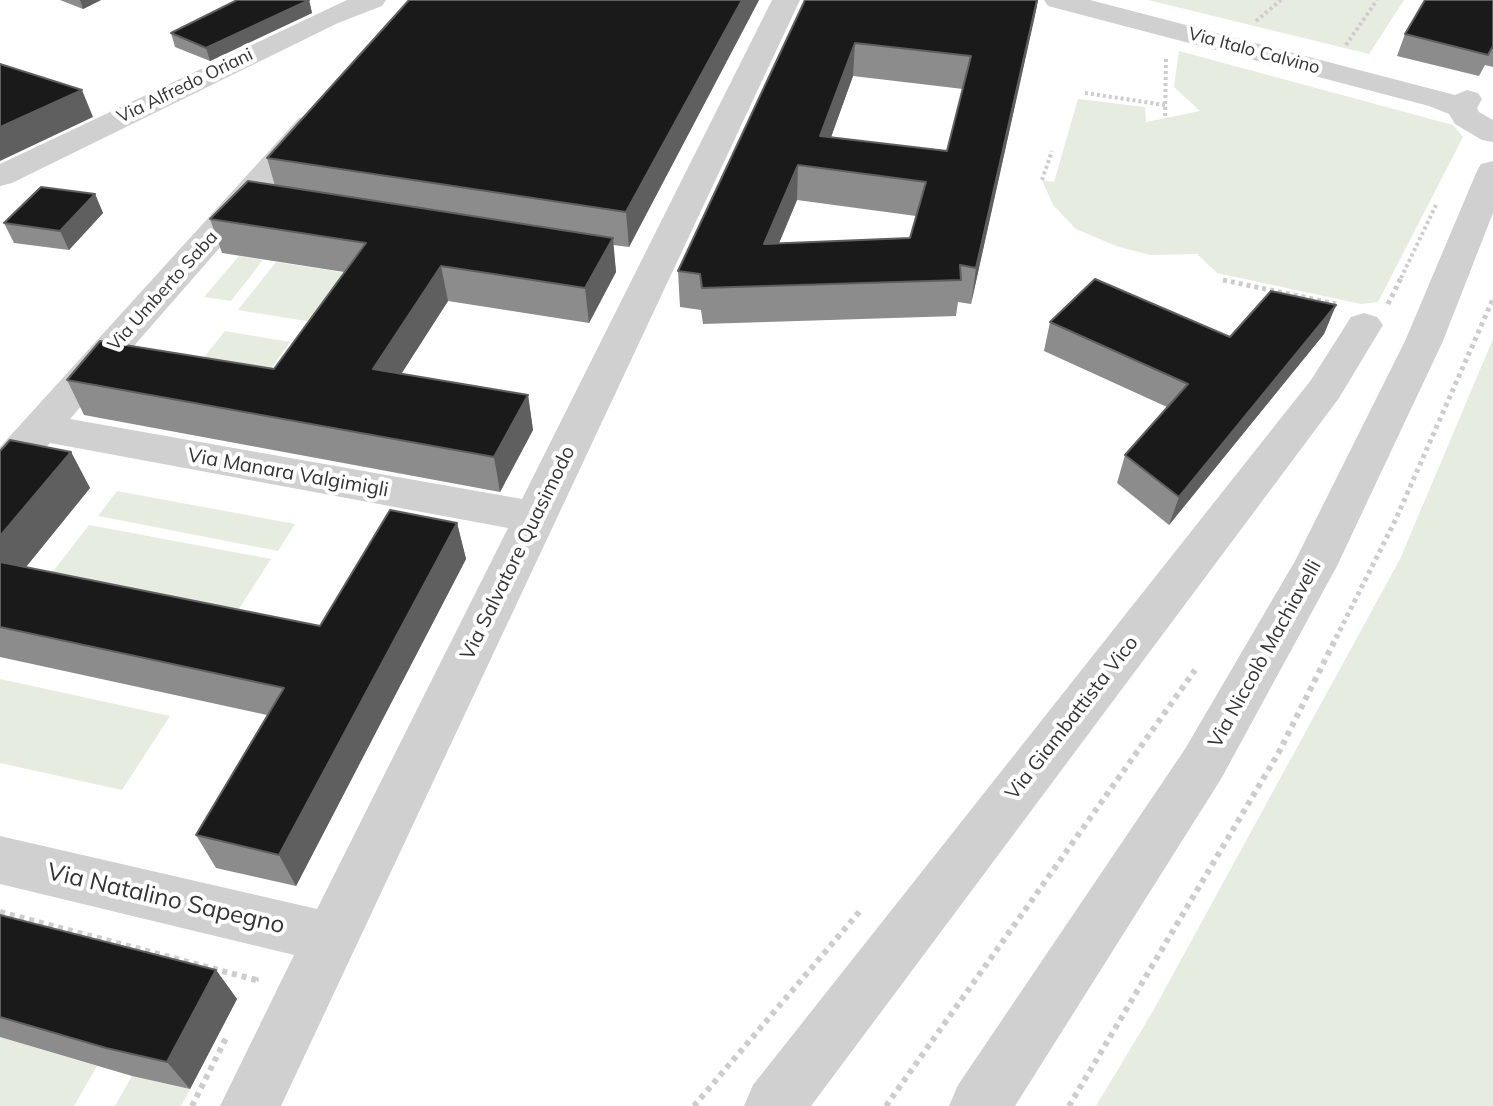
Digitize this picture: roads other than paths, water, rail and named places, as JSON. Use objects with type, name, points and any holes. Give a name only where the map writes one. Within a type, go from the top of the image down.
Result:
[{"type":"street","name":"Via Alfredo Oriani","points":[[0,176],[328,17],[372,0]]},
{"type":"street","name":"Via Salvatore Quasimodo","points":[[250,1106],[786,0]]},
{"type":"street","name":"Via Italo Calvino","points":[[1058,0],[1468,100]]},
{"type":"street","points":[[1468,100],[1466,117],[1493,143]]},
{"type":"street","name":"Via Umberto Saba","points":[[0,473],[258,203],[327,106]]},
{"type":"street","name":"Via Niccolò Machiavelli","points":[[979,1106],[1048,1006],[1203,764],[1315,566],[1424,341],[1493,143]]},
{"type":"street","points":[[619,259],[656,265]]},
{"type":"street","name":"Via Giambattista Vico","points":[[774,1106],[1316,400],[1352,314],[1424,341]]},
{"type":"street","points":[[1316,400],[1383,427]]},
{"type":"street","name":"Via Manara Valgimigli","points":[[41,428],[535,517]]},
{"type":"street","name":"Via Natalino Sapegno","points":[[0,860],[332,938]]}]
